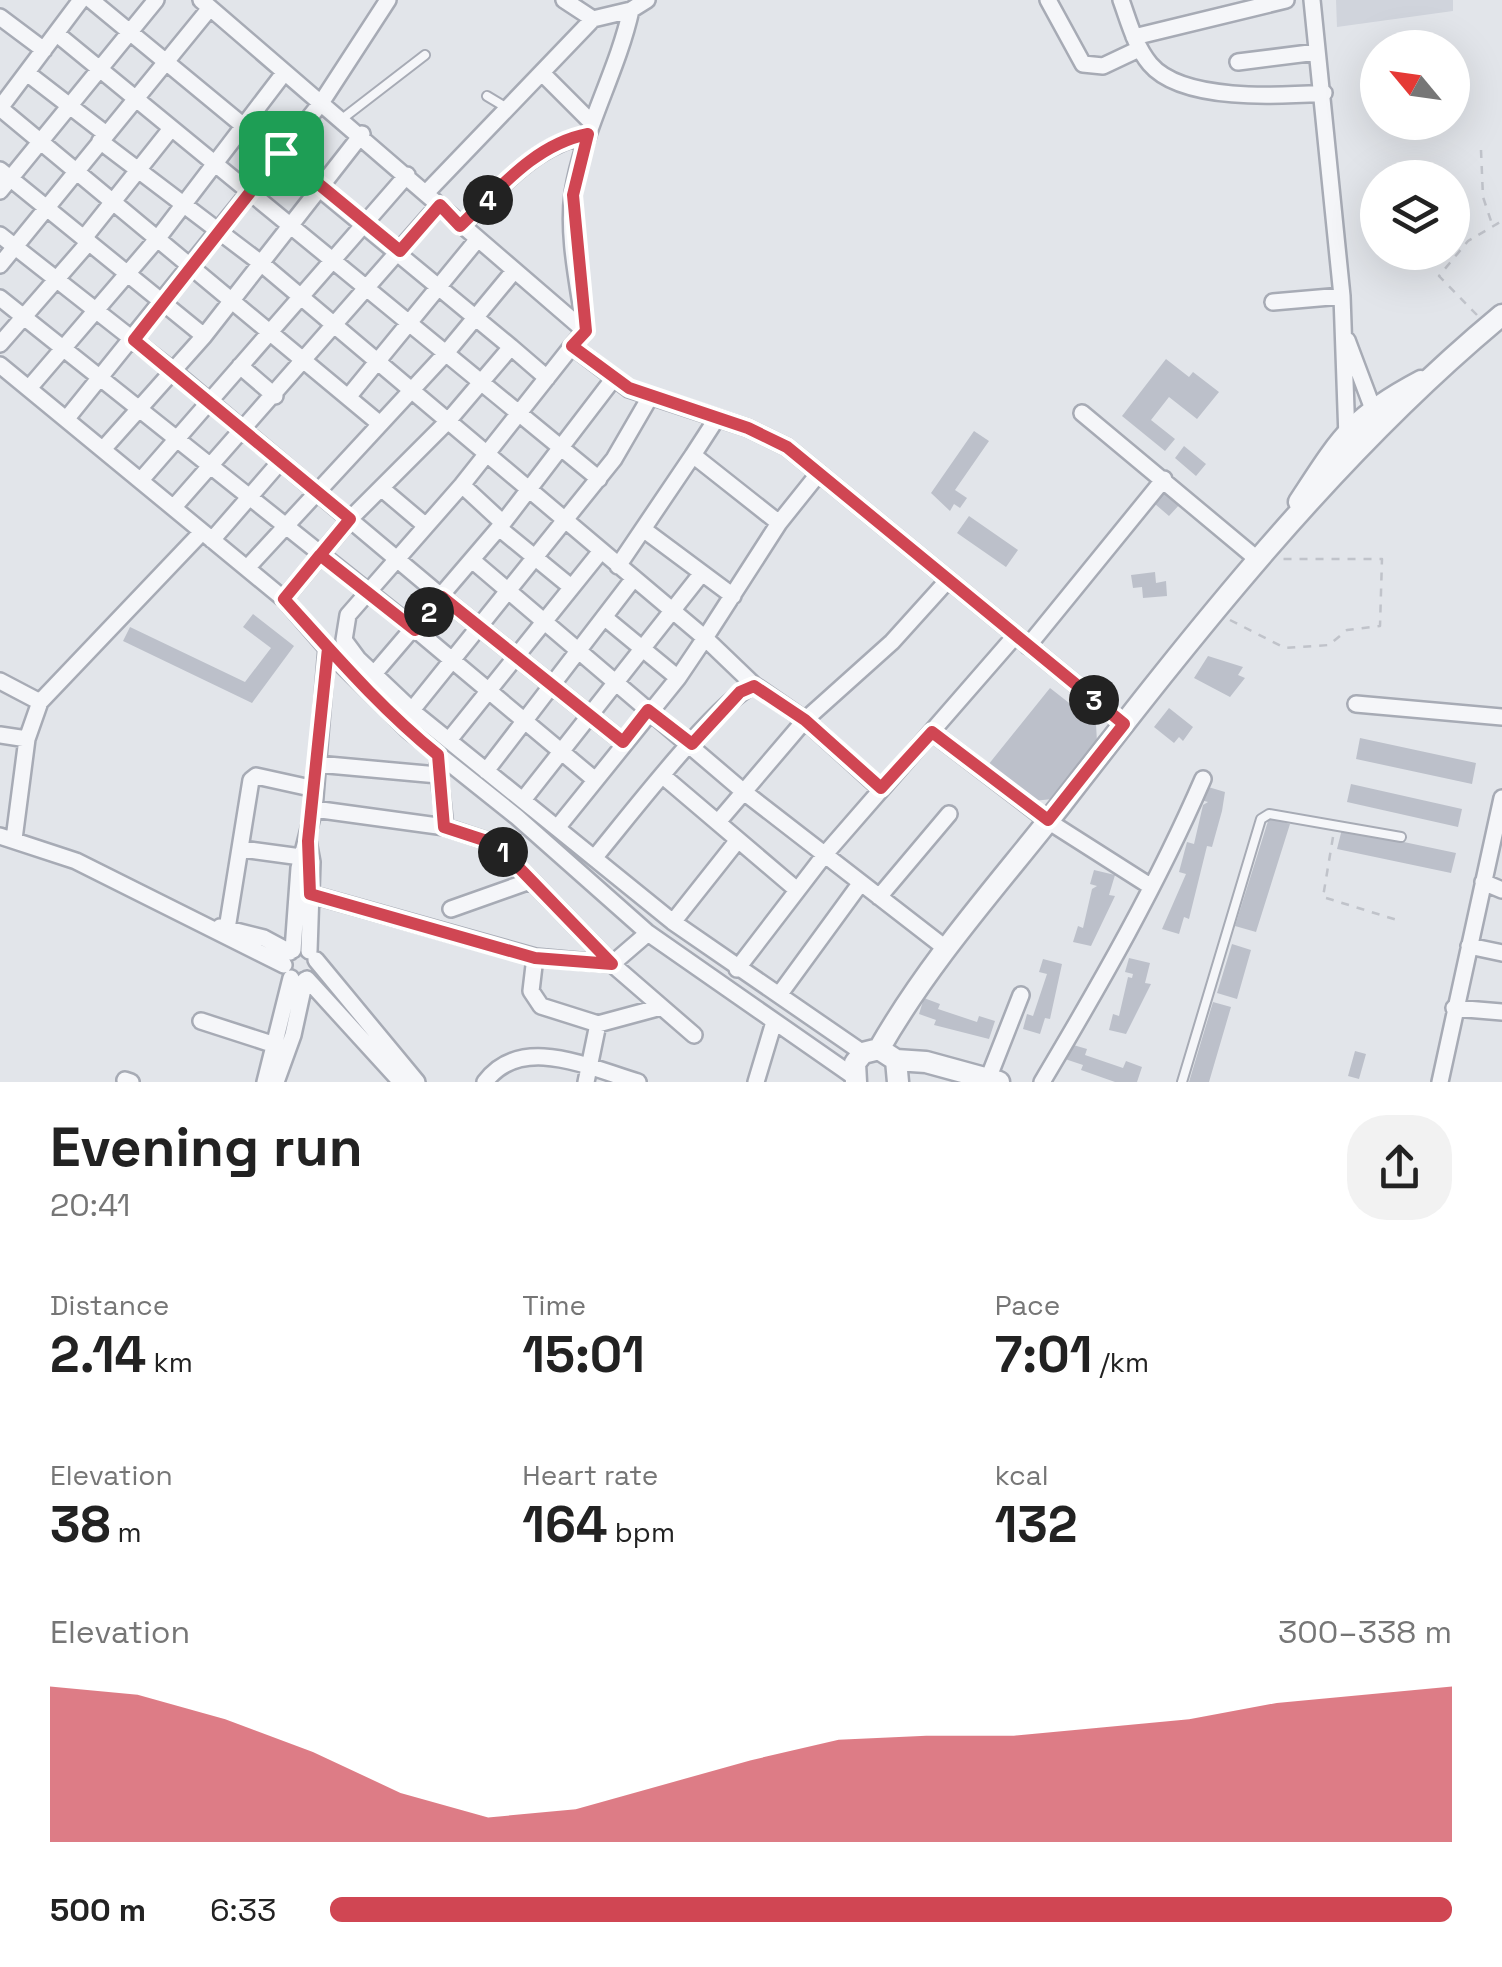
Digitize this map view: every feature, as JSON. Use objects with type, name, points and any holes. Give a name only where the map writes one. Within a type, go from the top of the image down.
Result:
[{"type":"street","points":[[10,0],[0,15],[44,50]]},
{"type":"street","points":[[81,0],[0,108],[380,424]]},
{"type":"street","points":[[90,0],[400,251],[546,378]]},
{"type":"street","points":[[156,0],[72,107],[3,180],[87,240],[204,336]]},
{"type":"street","points":[[68,416],[134,340],[320,104],[388,0]]},
{"type":"street","points":[[564,0],[593,18]]},
{"type":"street","points":[[1048,0],[1082,64],[1104,66],[1136,43],[1286,0]]},
{"type":"street","points":[[1121,0],[1136,43],[1164,77],[1201,88],[1256,96],[1324,93]]},
{"type":"street","points":[[1312,0],[1342,296],[1344,434],[1357,455]]},
{"type":"street","points":[[0,265],[206,4],[320,104],[362,134],[460,226],[586,331]]},
{"type":"street","points":[[426,193],[506,108],[544,75],[593,18],[638,4]]},
{"type":"street","points":[[638,4],[590,128],[573,195],[586,331],[462,485],[348,615],[343,632],[349,649],[412,710],[672,922],[737,969],[879,1054],[994,1080],[1020,996]]},
{"type":"street","points":[[57,34],[369,289],[560,452],[598,479]]},
{"type":"street","points":[[1238,62],[1317,52]]},
{"type":"street","points":[[27,73],[72,107],[139,170],[262,264],[705,638],[754,686],[805,720],[881,788]]},
{"type":"street","points":[[30,387],[158,238],[284,73]]},
{"type":"street","points":[[544,75],[590,128]]},
{"type":"street","points":[[0,76],[16,88]]},
{"type":"street","points":[[460,226],[524,165],[562,139],[590,128]]},
{"type":"street","points":[[0,344],[87,240],[170,130]]},
{"type":"street","points":[[105,448],[233,301],[362,134]]},
{"type":"street","points":[[141,480],[407,175]]},
{"type":"street","points":[[174,507],[440,205]]},
{"type":"street","points":[[0,235],[173,371],[442,597],[623,742]]},
{"type":"street","points":[[349,396],[477,240]]},
{"type":"street","points":[[247,568],[446,354],[514,272]]},
{"type":"street","points":[[1273,302],[1342,296]]},
{"type":"street","points":[[0,298],[415,630],[594,779]]},
{"type":"street","points":[[1264,553],[1436,372],[1495,321]]},
{"type":"street","points":[[1344,332],[1381,430]]},
{"type":"street","points":[[572,346],[614,378],[650,397],[717,418],[787,447],[1124,724]]},
{"type":"street","points":[[284,599],[350,519],[448,421],[511,347]]},
{"type":"street","points":[[0,365],[68,416],[284,599],[368,692],[648,933],[854,1079]]},
{"type":"street","points":[[240,366],[275,396]]},
{"type":"street","points":[[854,1079],[855,1063],[879,1054],[944,947],[1264,553],[1344,434],[1372,406],[1436,372]]},
{"type":"street","points":[[373,674],[415,630],[501,525],[614,378]]},
{"type":"street","points":[[412,710],[629,439],[650,397]]},
{"type":"street","points":[[1082,413],[1264,553]]},
{"type":"street","points":[[618,566],[717,418]]},
{"type":"street","points":[[693,455],[779,523]]},
{"type":"street","points":[[279,462],[248,498],[40,702],[27,739],[7,838],[76,861],[222,930],[264,938],[299,964],[417,1082]]},
{"type":"street","points":[[557,828],[648,710],[678,678],[779,523],[820,473]]},
{"type":"street","points":[[737,969],[881,788],[1021,640],[1164,479]]},
{"type":"street","points":[[462,485],[571,588]]},
{"type":"street","points":[[381,488],[426,526]]},
{"type":"street","points":[[643,529],[733,596]]},
{"type":"street","points":[[450,740],[601,551]]},
{"type":"street","points":[[472,560],[744,792],[944,947]]},
{"type":"street","points":[[523,800],[612,681],[702,573]]},
{"type":"street","points":[[486,770],[634,578]]},
{"type":"street","points":[[718,822],[805,720],[892,642],[948,580]]},
{"type":"street","points":[[604,617],[678,678]]},
{"type":"street","points":[[276,1082],[293,1036],[305,849],[314,809],[328,648]]},
{"type":"street","points":[[0,680],[40,702]]},
{"type":"street","points":[[595,857],[740,692],[754,686]]},
{"type":"street","points":[[1356,704],[1502,717]]},
{"type":"street","points":[[932,732],[1048,820],[1150,886]]},
{"type":"street","points":[[0,735],[27,739]]},
{"type":"street","points":[[438,755],[444,827]]},
{"type":"street","points":[[318,764],[438,775]]},
{"type":"street","points":[[663,776],[797,890]]},
{"type":"street","points":[[222,930],[242,849],[248,784],[253,778],[315,788]]},
{"type":"street","points":[[1042,1082],[1120,952],[1150,886],[1164,868],[1203,779]]},
{"type":"street","points":[[1440,1082],[1482,882],[1498,833],[1502,798]]},
{"type":"street","points":[[314,809],[444,827],[496,844],[612,964],[694,1035]]},
{"type":"street","points":[[879,897],[948,814]]},
{"type":"street","points":[[496,844],[517,817]]},
{"type":"street","points":[[672,922],[738,840]]},
{"type":"street","points":[[242,849],[305,849]]},
{"type":"street","points":[[265,1082],[299,964],[310,894],[305,849]]},
{"type":"street","points":[[450,908],[530,880]]},
{"type":"street","points":[[1482,882],[1502,890]]},
{"type":"street","points":[[779,995],[860,884]]},
{"type":"street","points":[[310,894],[535,958],[612,964],[648,933]]},
{"type":"street","points":[[1469,946],[1502,953]]},
{"type":"street","points":[[535,958],[530,991],[535,1002],[598,1024],[661,1007]]},
{"type":"street","points":[[299,964],[401,1082]]},
{"type":"street","points":[[1454,1008],[1502,1012]]},
{"type":"street","points":[[201,1021],[275,1044]]},
{"type":"street","points":[[756,1082],[774,1022]]},
{"type":"street","points":[[588,1075],[598,1024]]},
{"type":"street","points":[[879,1054],[898,1082]]},
{"type":"street","points":[[485,1082],[502,1064],[518,1056],[588,1075],[638,1082]]},
{"type":"lane","points":[[342,120],[425,55]]},
{"type":"lane","points":[[486,96],[506,108]]},
{"type":"lane","points":[[1182,1082],[1255,829],[1269,814],[1401,837]]},
{"type":"path","points":[[1481,150],[1483,197],[1493,226]]},
{"type":"path","points":[[1495,321],[1439,276],[1468,241],[1502,221]]},
{"type":"path","points":[[1216,613],[1286,648],[1330,645],[1346,630],[1380,626],[1382,560],[1264,553]]},
{"type":"path","points":[[1335,825],[1323,897],[1397,920]]},
{"type":"shaded area","points":[[1336,0],[1453,0],[1453,11],[1337,27]]},
{"type":"building","points":[[1166,359],[1189,377],[1193,372],[1219,392],[1197,419],[1169,397],[1151,420],[1175,439],[1165,451],[1122,416]]},
{"type":"building","points":[[974,431],[989,441],[955,490],[967,498],[960,508],[954,504],[950,511],[931,493]]},
{"type":"building","points":[[1184,446],[1206,464],[1196,476],[1175,458]]},
{"type":"building","points":[[1167,490],[1181,503],[1169,516],[1155,504]]},
{"type":"building","points":[[969,516],[1018,550],[1006,567],[957,533]]},
{"type":"building","points":[[1155,572],[1156,583],[1166,581],[1167,596],[1143,598],[1142,587],[1133,588],[1131,575]]},
{"type":"building","points":[[253,614],[294,646],[252,703],[123,641],[130,627],[245,682],[271,648],[243,627]]},
{"type":"building","points":[[1208,656],[1243,667],[1238,675],[1245,678],[1230,697],[1194,678]]},
{"type":"building","points":[[1050,688],[1096,724],[1097,742],[1052,799],[1034,801],[988,765]]},
{"type":"building","points":[[1169,708],[1193,727],[1183,741],[1179,737],[1174,743],[1154,727]]},
{"type":"building","points":[[1360,738],[1476,763],[1472,784],[1356,759]]},
{"type":"building","points":[[1351,784],[1462,809],[1458,827],[1347,802]]},
{"type":"building","points":[[1205,786],[1225,792],[1222,811],[1212,847],[1207,846],[1189,919],[1184,917],[1179,934],[1162,929],[1186,874],[1179,872],[1187,842],[1194,844],[1203,805],[1208,802],[1201,800]]},
{"type":"building","points":[[1269,818],[1290,824],[1256,932],[1235,926]]},
{"type":"building","points":[[1342,829],[1456,853],[1451,873],[1337,849]]},
{"type":"building","points":[[1094,870],[1115,875],[1109,895],[1115,896],[1091,946],[1073,942],[1078,926],[1083,928],[1092,889],[1097,886],[1090,884]]},
{"type":"building","points":[[1232,944],[1251,950],[1237,999],[1217,993]]},
{"type":"building","points":[[1129,958],[1150,963],[1145,983],[1151,984],[1126,1034],[1109,1030],[1113,1014],[1119,1016],[1128,977],[1132,978],[1133,974],[1125,972]]},
{"type":"building","points":[[1043,959],[1062,964],[1050,1019],[1045,1018],[1040,1034],[1023,1029],[1027,1014],[1033,1016],[1047,974],[1039,972]]},
{"type":"building","points":[[924,998],[940,1004],[938,1009],[977,1022],[979,1016],[995,1021],[989,1039],[934,1025],[936,1020],[919,1014]]},
{"type":"building","points":[[1213,1002],[1231,1007],[1209,1082],[1189,1082]]},
{"type":"building","points":[[1070,1044],[1087,1049],[1085,1055],[1123,1068],[1126,1061],[1142,1067],[1137,1082],[1115,1082],[1081,1070],[1083,1065],[1065,1059]]},
{"type":"building","points":[[1355,1051],[1366,1054],[1359,1079],[1348,1076]]},
{"type":"route","points":[[281,153],[134,340],[350,519],[320,555],[284,599],[318,636],[328,648],[336,660],[438,755],[444,827],[496,844],[612,964],[535,958],[310,894],[312,854],[308,841],[328,648],[284,599],[320,555],[415,630],[442,597],[623,742],[648,710],[692,744],[740,692],[754,686],[805,720],[881,788],[932,732],[1048,820],[1124,724],[787,447],[748,428],[629,388],[572,346],[586,331],[577,274],[573,195],[588,134],[562,139],[524,165],[460,226],[440,205],[400,251],[281,153]]}]
